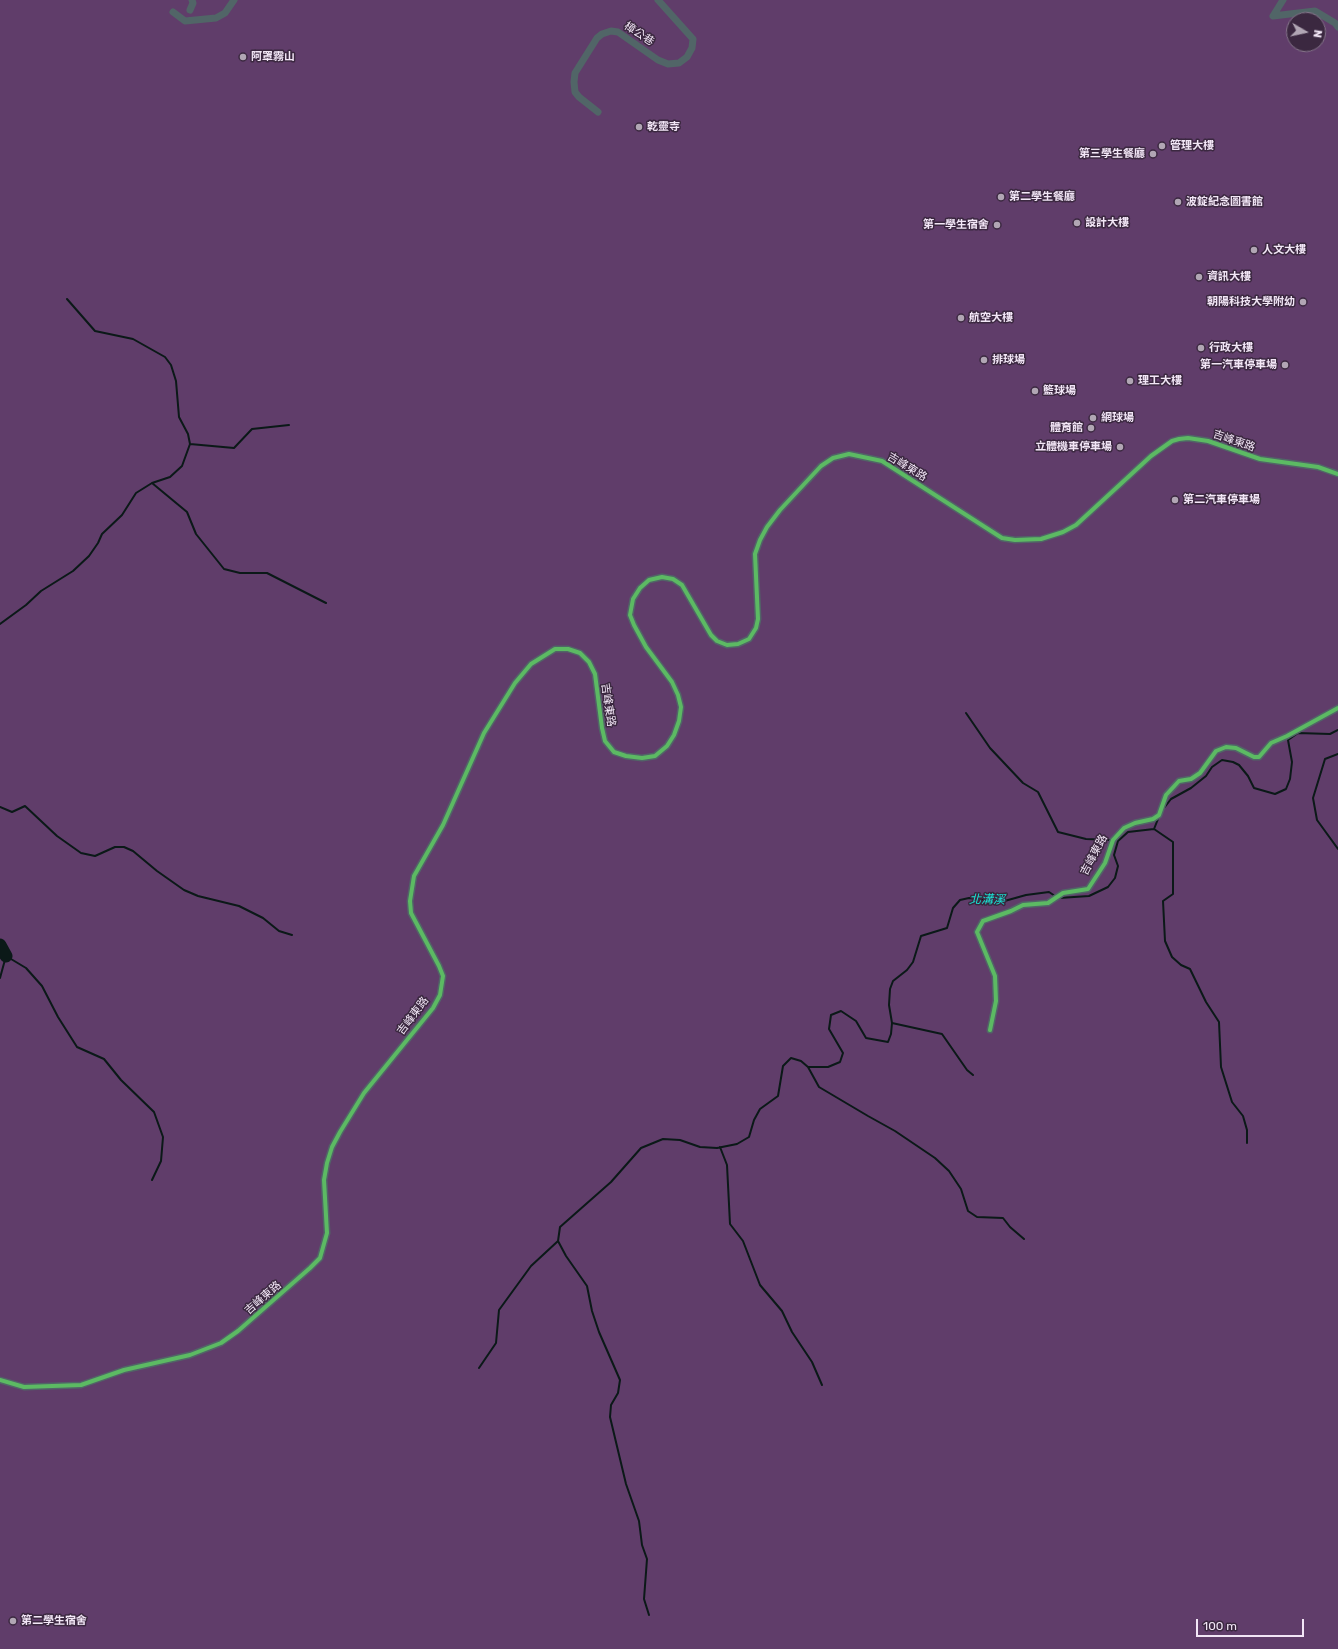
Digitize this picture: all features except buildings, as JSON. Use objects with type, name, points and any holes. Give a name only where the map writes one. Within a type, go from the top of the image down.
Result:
[{"type":"street","points":[[190,10],[193,3],[192,0]]},
{"type":"street","points":[[173,12],[185,20],[216,18],[225,13],[234,0]]},
{"type":"street","name":"樟公巷","points":[[598,112],[575,92],[574,82],[576,73],[597,38],[602,34],[611,30],[618,32],[658,60],[668,64],[679,63],[688,57],[692,48],[693,39],[658,0]]},
{"type":"street","points":[[1283,0],[1273,16],[1315,11],[1335,23],[1338,27]]},
{"type":"street","name":"吉峰東路","points":[[0,1380],[24,1387],[81,1385],[124,1370],[190,1355],[221,1343],[238,1331],[320,1258],[327,1233],[324,1180],[332,1147],[364,1093],[433,1008],[440,995],[443,976],[411,913],[410,901],[414,876],[443,825],[484,733],[514,683],[531,664],[555,649],[568,649],[580,653],[589,662],[595,674],[605,741],[614,752],[626,756],[642,758],[655,756],[667,746],[674,735],[679,721],[681,707],[678,695],[672,682],[646,647],[630,615],[633,599],[640,588],[649,580],[662,577],[673,579],[682,585],[711,635],[717,641],[727,645],[738,644],[749,639],[756,628],[758,619],[755,554],[767,527],[780,510],[821,466],[832,458],[849,454],[882,461],[1002,538],[1015,540],[1041,539],[1063,532],[1076,525],[1151,456],[1172,441],[1179,439],[1188,438],[1208,441],[1260,459],[1318,467],[1338,474]]},
{"type":"street","name":"吉峰東路","points":[[990,1030],[996,1001],[995,976],[977,932],[983,921],[1023,906],[1048,902],[1063,893],[1088,889],[1105,863],[1112,842],[1124,828],[1135,823],[1153,819],[1159,815],[1166,794],[1179,781],[1191,779],[1200,773],[1216,751],[1226,747],[1236,748],[1254,757],[1259,757],[1271,743],[1288,736],[1338,708]]},
{"type":"shaded area","points":[[0,0],[1338,0],[1338,1649],[0,1649]]},
{"type":"waterway","points":[[0,624],[26,605],[41,591],[73,571],[89,556],[102,534],[122,515],[136,493],[152,483],[170,477],[182,466],[190,444],[188,434],[179,417],[176,381],[171,365],[165,357],[133,339],[95,331],[67,299]]},
{"type":"waterway","points":[[190,444],[234,448],[252,429],[289,425]]},
{"type":"waterway","points":[[152,483],[187,512],[196,534],[224,569],[240,573],[267,573],[326,603]]},
{"type":"waterway","points":[[966,713],[990,748],[1023,783],[1038,792],[1058,832],[1086,839],[1111,840]]},
{"type":"waterway","name":"北溝溪","points":[[1164,808],[1171,799],[1191,788],[1206,776],[1212,767],[1222,760],[1239,765],[1248,776],[1254,788],[1275,794],[1286,789],[1290,779],[1292,762],[1288,740],[1298,733],[1330,734],[1338,730]]},
{"type":"waterway","points":[[1338,754],[1325,759],[1313,798],[1317,820],[1338,849]]},
{"type":"waterway","points":[[0,807],[12,812],[25,806],[57,836],[81,853],[95,856],[115,847],[124,847],[133,851],[157,871],[184,890],[198,896],[239,906],[263,918],[279,931],[292,935]]},
{"type":"waterway","name":"北溝溪","points":[[1059,898],[1089,896],[1108,887],[1115,878],[1118,866],[1114,855],[1118,841],[1128,832],[1154,829],[1158,819]]},
{"type":"waterway","points":[[1154,829],[1173,842],[1173,894],[1163,901],[1165,941],[1172,957],[1181,965],[1190,969],[1206,1002],[1219,1022],[1221,1067],[1232,1102],[1243,1116],[1247,1130],[1247,1143]]},
{"type":"waterway","points":[[649,1615],[644,1599],[647,1559],[642,1545],[639,1521],[626,1484],[610,1417],[611,1405],[618,1393],[620,1380],[599,1332],[592,1311],[587,1286],[566,1256],[558,1241],[560,1227],[611,1182],[641,1148],[663,1139],[680,1140],[700,1147],[717,1148],[737,1144],[749,1137],[754,1120],[760,1109],[778,1096],[783,1066],[791,1058],[801,1061],[808,1067],[828,1067],[840,1062],[843,1053],[829,1029],[831,1015],[841,1011],[856,1021],[866,1038],[888,1042],[891,1034],[892,1023],[889,1005],[890,989],[893,981],[907,970],[913,962],[921,936],[947,928],[953,908],[960,900],[969,898],[1001,902],[1026,895],[1049,892],[1055,896]]},
{"type":"waterway","points":[[0,945],[6,956]]},
{"type":"waterway","points":[[0,978],[6,956],[26,968],[42,986],[58,1017],[77,1047],[104,1059],[121,1080],[154,1112],[163,1137],[161,1161],[152,1180]]},
{"type":"waterway","points":[[892,1023],[942,1034],[967,1070],[973,1075]]},
{"type":"waterway","points":[[808,1067],[819,1087],[895,1131],[935,1158],[949,1171],[961,1189],[968,1211],[977,1217],[1003,1218],[1010,1227],[1024,1239]]},
{"type":"waterway","points":[[720,1147],[727,1165],[730,1224],[743,1241],[760,1285],[782,1311],[792,1332],[812,1362],[822,1385]]},
{"type":"waterway","points":[[479,1368],[496,1343],[499,1310],[531,1266],[558,1241]]},
{"type":"cycle path","points":[[0,1380],[24,1387],[81,1385],[124,1370],[190,1355],[221,1343],[238,1331],[320,1258],[327,1233],[324,1180],[332,1147],[364,1093],[433,1008],[440,995],[443,976],[411,913],[410,901],[414,876],[443,825],[484,733],[515,683],[531,664],[555,649],[568,649],[580,653],[589,662],[595,674],[605,741],[614,752],[626,756],[642,758],[655,756],[667,746],[674,735],[679,721],[681,707],[678,695],[672,682],[646,647],[630,615],[633,599],[640,588],[649,580],[662,577],[673,579],[682,585],[711,635],[717,641],[727,645],[738,644],[749,639],[756,628],[758,619],[755,554],[767,527],[780,510],[821,466],[833,458],[849,454],[882,461],[1002,538],[1015,540],[1041,539],[1063,532],[1076,525],[1151,456],[1172,441],[1179,439],[1188,438],[1208,441],[1260,459],[1318,467],[1338,474]]},
{"type":"cycle path","points":[[990,1030],[996,1001],[995,976],[977,932],[983,921],[1023,905],[1048,903],[1063,893],[1088,889],[1105,863],[1113,840],[1124,828],[1135,823],[1153,819],[1159,815],[1166,795],[1179,781],[1191,779],[1200,773],[1216,751],[1226,747],[1236,748],[1254,757],[1259,757],[1271,743],[1287,736],[1338,708]]},
{"type":"place","name":"阿罩霧山","points":[[243,57]]},
{"type":"place","name":"乾靈寺","points":[[639,127]]},
{"type":"place","name":"管理大樓","points":[[1162,146]]},
{"type":"place","name":"第三學生餐廳","points":[[1153,154]]},
{"type":"place","name":"第二學生餐廳","points":[[1001,197]]},
{"type":"place","name":"波錠紀念圖書館","points":[[1178,202]]},
{"type":"place","name":"設計大樓","points":[[1077,223]]},
{"type":"place","name":"第一學生宿舍","points":[[997,225]]},
{"type":"place","name":"人文大樓","points":[[1254,250]]},
{"type":"place","name":"資訊大樓","points":[[1199,277]]},
{"type":"place","name":"朝陽科技大學附幼","points":[[1303,302]]},
{"type":"place","name":"航空大樓","points":[[961,318]]},
{"type":"place","name":"行政大樓","points":[[1201,348]]},
{"type":"place","name":"排球場","points":[[984,360]]},
{"type":"place","name":"第一汽車停車場","points":[[1285,365]]},
{"type":"place","name":"理工大樓","points":[[1130,381]]},
{"type":"place","name":"籃球場","points":[[1035,391]]},
{"type":"place","name":"網球場","points":[[1093,418]]},
{"type":"place","name":"體育館","points":[[1091,428]]},
{"type":"place","name":"立體機車停車場","points":[[1120,447]]},
{"type":"place","name":"第二汽車停車場","points":[[1175,500]]},
{"type":"place","name":"第二學生宿舍","points":[[13,1621]]}]
